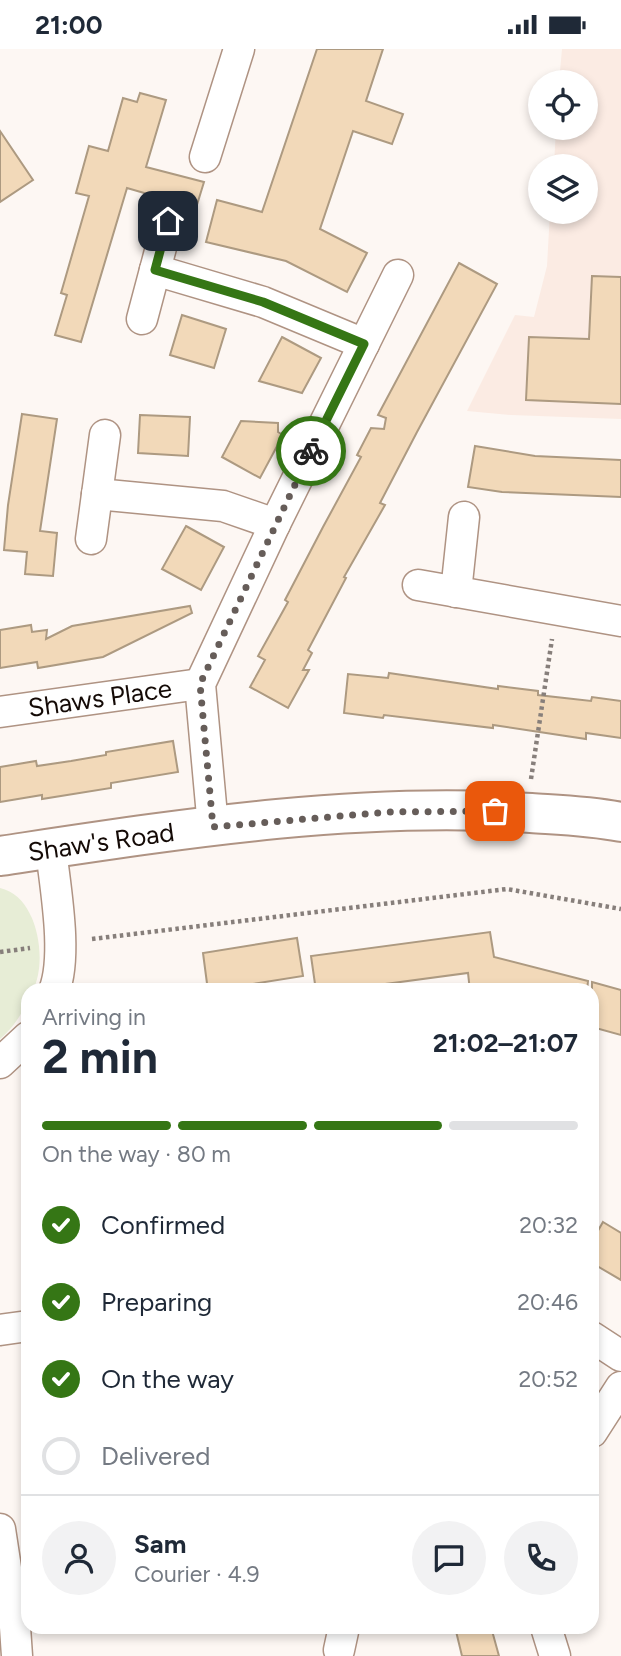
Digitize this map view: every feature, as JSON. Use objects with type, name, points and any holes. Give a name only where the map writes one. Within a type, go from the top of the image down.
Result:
[{"type":"street","points":[[205,157],[239,49]]},
{"type":"street","points":[[142,319],[168,221]]},
{"type":"street","points":[[155,270],[263,302],[364,344]]},
{"type":"street","points":[[213,827],[200,684],[275,524],[398,275]]},
{"type":"street","points":[[91,539],[105,435]]},
{"type":"street","points":[[97,494],[223,506],[275,524]]},
{"type":"street","points":[[456,592],[464,517]]},
{"type":"street","points":[[418,585],[621,621]]},
{"type":"street","name":"Shaws Place","points":[[0,712],[200,684]]},
{"type":"street","name":"Shaw's Road","points":[[0,856],[213,827],[409,811],[525,813],[621,822]]},
{"type":"street","points":[[51,849],[59,917],[59,958],[55,983]]},
{"type":"street","points":[[0,1063],[21,1044]]},
{"type":"street","points":[[0,1329],[21,1327]]},
{"type":"street","points":[[599,1342],[621,1356]]},
{"type":"street","points":[[599,1421],[621,1387]]},
{"type":"street","points":[[0,1529],[17,1656]]},
{"type":"street","points":[[548,1634],[555,1656]]},
{"type":"path","points":[[525,813],[552,638],[559,611]]},
{"type":"path","points":[[81,941],[507,889],[621,909]]},
{"type":"shaded area","points":[[562,49],[621,49],[621,419],[467,411],[515,315],[534,317],[547,266],[549,224],[598,224],[598,154],[555,154],[555,140],[598,140],[598,70],[560,70]]},
{"type":"green space","points":[[0,888],[13,893],[31,916],[40,963],[35,983],[21,983],[21,1014],[0,1039]]},
{"type":"building","points":[[317,49],[383,49],[366,101],[403,114],[392,144],[353,131],[320,229],[367,253],[347,292],[286,261],[206,242],[217,200],[262,212]]},
{"type":"building","points":[[140,93],[166,100],[146,167],[204,182],[196,208],[127,188],[81,342],[55,335],[67,295],[61,293],[89,196],[76,193],[89,146],[108,151],[123,98],[137,102]]},
{"type":"building","points":[[0,131],[33,180],[0,202]]},
{"type":"building","points":[[459,263],[497,284],[380,503],[385,505],[344,577],[346,578],[308,650],[312,653],[303,670],[309,670],[288,708],[250,687],[265,660],[258,656],[361,457],[357,455],[371,428],[384,429],[386,418],[378,415]]},
{"type":"building","points":[[592,276],[621,277],[621,404],[526,400],[529,337],[589,339]]},
{"type":"building","points":[[182,315],[226,329],[214,368],[170,355]]},
{"type":"building","points":[[282,337],[321,358],[302,393],[259,381]]},
{"type":"building","points":[[22,414],[57,419],[40,531],[57,533],[53,576],[25,574],[27,552],[4,550]]},
{"type":"building","points":[[140,415],[190,417],[188,456],[138,453]]},
{"type":"building","points":[[241,421],[278,423],[278,432],[283,435],[260,478],[222,457]]},
{"type":"building","points":[[475,446],[535,456],[621,460],[621,497],[502,492],[468,487]]},
{"type":"building","points":[[186,526],[224,547],[201,590],[162,569]]},
{"type":"building","points":[[190,606],[192,613],[103,657],[38,668],[37,662],[0,668],[0,630],[31,625],[32,632],[47,630],[46,639],[72,626]]},
{"type":"building","points":[[389,673],[498,689],[498,686],[538,691],[538,695],[591,701],[592,697],[621,701],[621,738],[586,733],[586,739],[493,725],[493,728],[344,713],[348,674],[388,678]]},
{"type":"building","points":[[173,741],[178,772],[111,783],[111,788],[42,799],[42,795],[0,802],[0,767],[36,761],[37,766],[71,761]]},
{"type":"building","points":[[490,932],[494,957],[588,981],[469,983],[468,973],[393,983],[315,983],[311,956]]},
{"type":"building","points":[[297,938],[303,976],[259,983],[207,983],[203,953]]},
{"type":"building","points":[[599,984],[621,990],[621,1035],[599,1029]]},
{"type":"building","points":[[603,1222],[621,1233],[621,1280],[599,1267],[599,1229]]},
{"type":"building","points":[[457,1634],[493,1634],[499,1656],[462,1656]]},
{"type":"way so far","points":[[311,451],[200,684],[213,827],[347,814],[495,811]]},
{"type":"route","points":[[168,221],[155,270],[263,302],[364,344],[311,451]]}]
